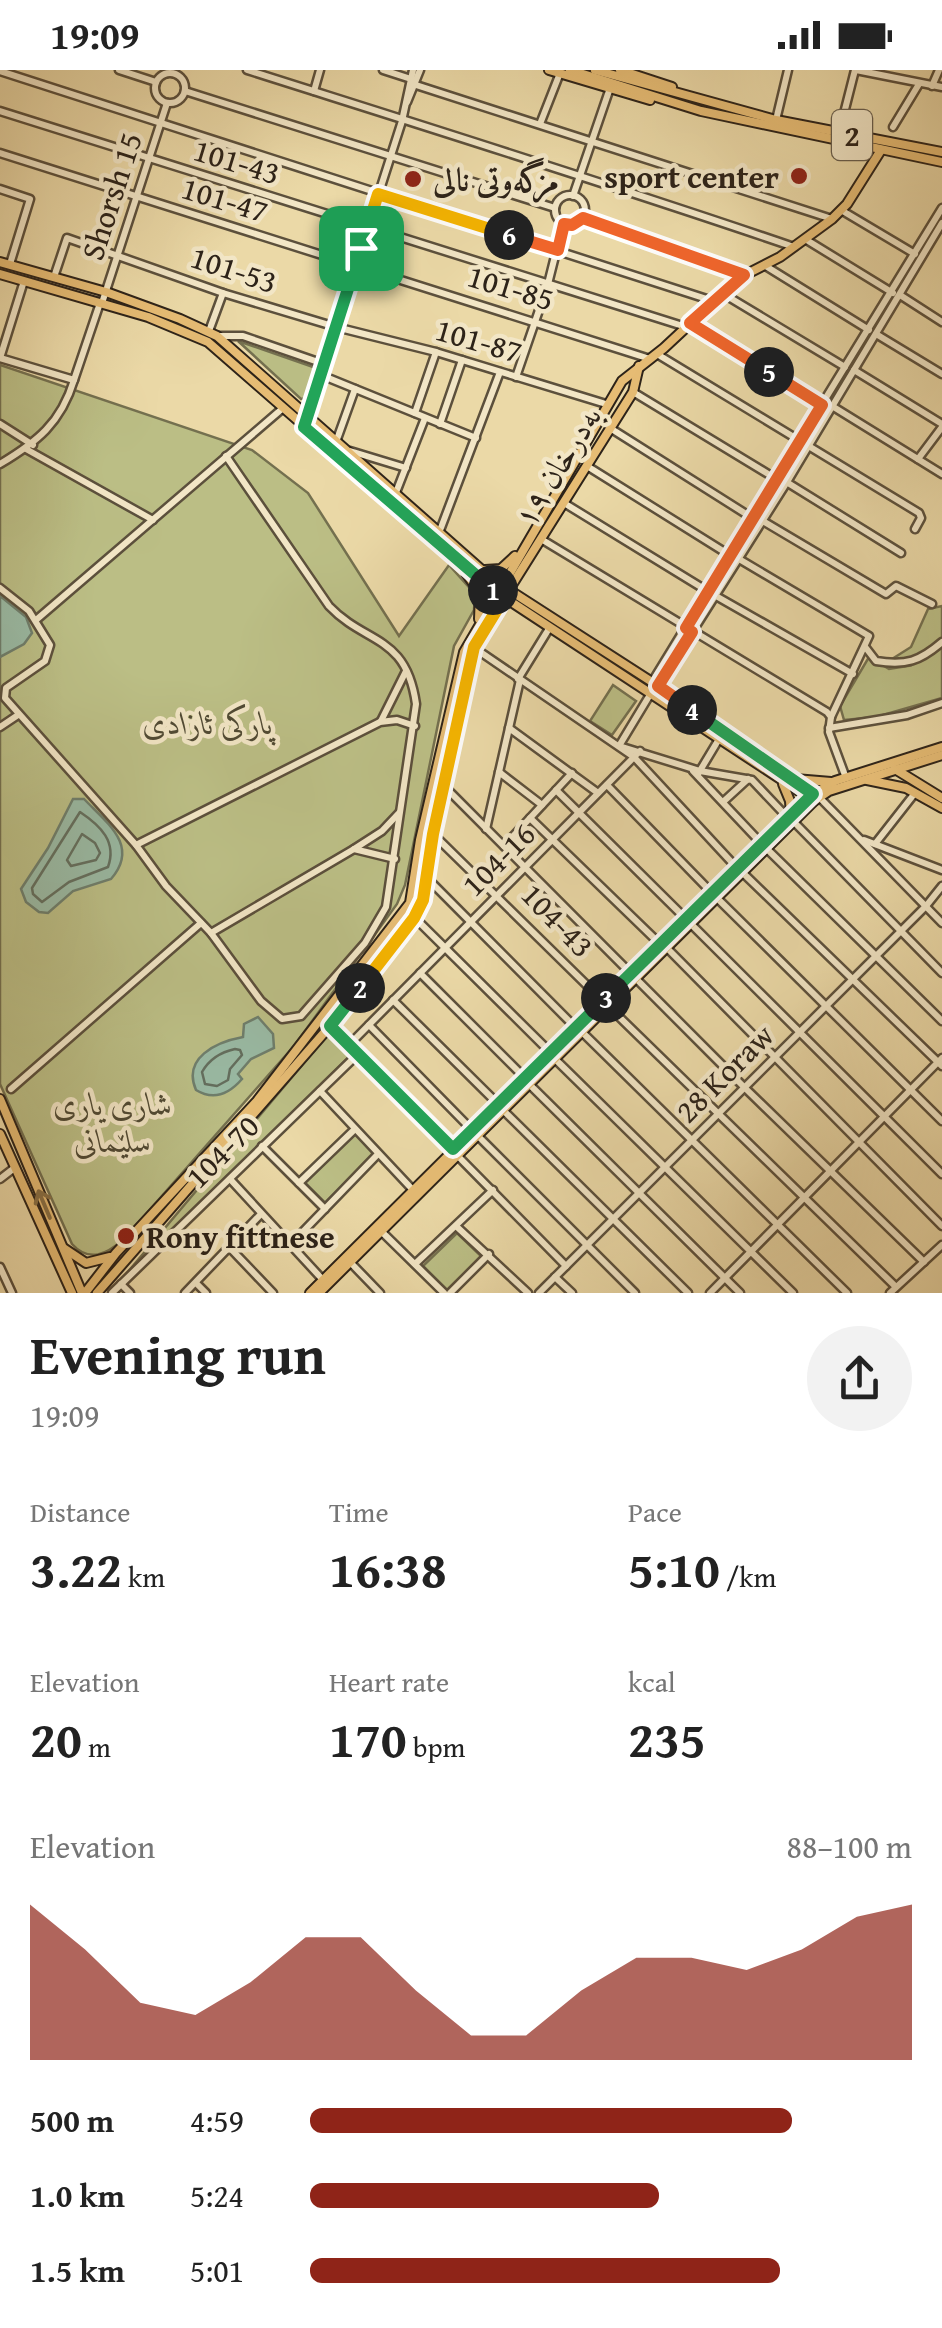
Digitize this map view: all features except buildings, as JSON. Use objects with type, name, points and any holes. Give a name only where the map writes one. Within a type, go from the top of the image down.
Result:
[{"type":"main road","points":[[549,70],[661,104],[701,111]]},
{"type":"main road","name":"2","points":[[570,70],[701,111],[942,162]]},
{"type":"main road","name":"2","points":[[596,70],[776,120],[942,152]]},
{"type":"main road","points":[[620,70],[699,99]]},
{"type":"main road","name":"بەدرخان ١٩","points":[[503,592],[525,545],[626,376],[653,357],[744,275],[794,247],[832,219],[881,150]]},
{"type":"main road","points":[[5,263],[106,292],[213,334],[503,592],[536,606]]},
{"type":"main road","points":[[0,274],[198,336],[222,352],[454,557],[550,626],[654,687],[719,739],[784,778],[836,781],[942,751]]},
{"type":"main road","name":"بەدرخان ١٩","points":[[503,592],[519,575],[632,392],[639,366]]},
{"type":"main road","points":[[476,566],[498,571],[525,545]]},
{"type":"main road","points":[[101,1293],[116,1269],[330,1026],[414,918],[423,900],[443,784],[480,628],[480,594],[454,557]]},
{"type":"main road","points":[[519,575],[516,588],[536,606],[813,797]]},
{"type":"main road","points":[[0,1099],[84,1293],[116,1253],[257,1101],[410,903],[420,840],[464,652],[503,592]]},
{"type":"main road","points":[[480,628],[501,610],[525,609]]},
{"type":"main road","points":[[813,797],[890,767]]},
{"type":"main road","points":[[890,767],[942,798]]},
{"type":"main road","points":[[784,778],[791,819]]},
{"type":"main road","points":[[863,780],[896,785],[942,808]]},
{"type":"main road","points":[[319,1293],[813,797],[836,781]]},
{"type":"main road","points":[[0,1134],[72,1293]]},
{"type":"main road","points":[[310,1293],[412,1189],[456,1152]]},
{"type":"main road","points":[[62,1246],[86,1263],[99,1262],[116,1253]]},
{"type":"main road","points":[[56,1258],[64,1293]]},
{"type":"street","points":[[120,70],[156,82],[176,72],[185,91],[555,208]]},
{"type":"street","points":[[247,70],[580,173],[794,247]]},
{"type":"street","points":[[314,91],[320,70]]},
{"type":"street","points":[[383,70],[415,76],[540,124],[832,219]]},
{"type":"street","points":[[776,120],[788,70]]},
{"type":"street","points":[[839,133],[855,70],[942,87]]},
{"type":"street","points":[[896,79],[898,70]]},
{"type":"street","points":[[932,86],[938,70]]},
{"type":"street","points":[[0,72],[713,301]]},
{"type":"street","points":[[540,124],[560,73]]},
{"type":"street","points":[[304,427],[415,76]]},
{"type":"street","name":"Shorsh 15","points":[[156,82],[156,95],[167,103],[180,100],[185,91]]},
{"type":"street","points":[[893,126],[919,84]]},
{"type":"street","points":[[573,196],[610,88]]},
{"type":"street","name":"Shorsh 15","points":[[29,447],[56,420],[74,380],[167,103]]},
{"type":"street","name":"101-43","points":[[0,111],[688,325],[822,405]]},
{"type":"street","name":"101-47","points":[[0,153],[356,266]]},
{"type":"street","points":[[0,189],[30,199],[5,263]]},
{"type":"street","points":[[573,196],[559,200],[556,218],[572,225],[583,218]]},
{"type":"street","points":[[573,196],[584,204],[583,218]]},
{"type":"street","points":[[896,294],[942,208]]},
{"type":"street","points":[[841,210],[915,254]]},
{"type":"street","points":[[583,218],[744,275]]},
{"type":"street","points":[[758,520],[787,482],[822,405],[850,368],[942,223]]},
{"type":"street","points":[[516,377],[564,224]]},
{"type":"street","name":"101-53","points":[[54,277],[67,238],[336,328]]},
{"type":"street","points":[[805,239],[942,322]]},
{"type":"street","points":[[764,265],[942,374]]},
{"type":"street","name":"101-85","points":[[356,266],[653,357],[805,442],[919,513],[921,518],[915,529]]},
{"type":"street","points":[[24,281],[0,358],[74,380]]},
{"type":"street","points":[[223,293],[213,334],[243,336],[324,364]]},
{"type":"street","points":[[722,293],[942,425],[918,458]]},
{"type":"street","points":[[0,316],[12,320]]},
{"type":"street","name":"101-87","points":[[336,328],[436,352],[606,404]]},
{"type":"street","points":[[415,414],[436,352]]},
{"type":"street","points":[[440,424],[462,360]]},
{"type":"street","points":[[619,746],[758,520],[778,480],[832,406],[850,368]]},
{"type":"street","points":[[439,534],[500,372]]},
{"type":"street","points":[[320,375],[476,438]]},
{"type":"street","points":[[336,442],[355,390]]},
{"type":"street","points":[[632,392],[778,480]]},
{"type":"street","points":[[832,406],[942,474]]},
{"type":"street","points":[[36,620],[283,408]]},
{"type":"street","points":[[396,496],[425,418]]},
{"type":"street","points":[[0,424],[29,447],[153,520]]},
{"type":"street","points":[[610,428],[886,594],[898,586],[932,604]]},
{"type":"street","points":[[0,464],[29,447]]},
{"type":"street","points":[[344,449],[406,468]]},
{"type":"street","points":[[0,588],[36,620],[47,636],[50,652],[38,667],[6,688],[5,698],[136,845],[268,1010],[282,1019],[295,1019],[306,1012],[372,933],[386,907],[414,726],[415,696],[406,671],[382,640],[346,622],[329,606],[226,456]]},
{"type":"street","points":[[587,466],[870,636],[829,714],[829,730],[846,778]]},
{"type":"street","points":[[787,482],[901,553]]},
{"type":"street","points":[[564,503],[851,674]]},
{"type":"street","points":[[540,540],[829,714]]},
{"type":"street","points":[[486,828],[519,680],[550,626]]},
{"type":"street","points":[[866,648],[876,661],[906,664],[923,658],[942,642]]},
{"type":"street","points":[[474,647],[619,746],[698,773],[764,846],[942,1021]]},
{"type":"street","points":[[380,722],[406,671]]},
{"type":"street","points":[[829,730],[907,715],[942,703]]},
{"type":"street","points":[[0,727],[18,715]]},
{"type":"street","points":[[136,845],[380,722],[397,720],[414,726]]},
{"type":"street","points":[[509,728],[598,793]]},
{"type":"street","points":[[698,773],[719,739]]},
{"type":"street","points":[[634,753],[740,870],[941,1062],[710,1293]]},
{"type":"street","name":"104-16","points":[[349,1044],[634,753]]},
{"type":"street","points":[[499,772],[542,805]]},
{"type":"street","points":[[504,846],[572,773]]},
{"type":"street","points":[[698,773],[748,779],[942,973]]},
{"type":"street","points":[[723,802],[748,779]]},
{"type":"street","points":[[443,784],[744,1088],[924,1262]]},
{"type":"street","points":[[607,784],[942,1120]]},
{"type":"street","points":[[556,790],[942,1174]]},
{"type":"street","points":[[875,844],[915,793]]},
{"type":"street","points":[[813,797],[863,840],[942,923]]},
{"type":"street","points":[[211,934],[354,850],[382,831],[402,810]]},
{"type":"street","points":[[530,818],[664,946],[942,1226]]},
{"type":"street","name":"104-43","points":[[433,834],[498,894],[892,1290]]},
{"type":"street","points":[[863,840],[942,870]]},
{"type":"street","points":[[354,850],[395,859]]},
{"type":"street","points":[[426,878],[847,1293]]},
{"type":"street","name":"28 Koraw","points":[[539,1293],[942,886]]},
{"type":"street","points":[[414,918],[793,1293]]},
{"type":"street","points":[[10,1089],[201,923]]},
{"type":"street","points":[[420,973],[740,1293]]},
{"type":"street","points":[[393,1000],[688,1293]]},
{"type":"street","points":[[369,1024],[635,1293]]},
{"type":"street","points":[[330,1026],[566,1266]]},
{"type":"street","name":"104-70","points":[[112,1293],[359,1054]]},
{"type":"street","points":[[320,1091],[412,1189]]},
{"type":"street","points":[[299,1184],[355,1129]]},
{"type":"street","points":[[262,1146],[325,1209]]},
{"type":"street","points":[[290,1245],[378,1154]]},
{"type":"street","points":[[0,1179],[13,1168]]},
{"type":"street","points":[[230,1180],[323,1280]]},
{"type":"street","points":[[415,1264],[493,1190]]},
{"type":"street","points":[[185,1293],[262,1214]]},
{"type":"street","points":[[456,1226],[528,1293]]},
{"type":"street","points":[[381,1231],[447,1293],[488,1254]]},
{"type":"street","points":[[892,1290],[942,1245]]},
{"type":"street","points":[[230,1249],[273,1293]]},
{"type":"street","points":[[350,1262],[380,1293]]},
{"type":"street","points":[[0,1267],[3,1285],[12,1293]]},
{"type":"street","points":[[555,1277],[572,1293]]},
{"type":"street","points":[[196,1282],[206,1293]]},
{"type":"street","points":[[122,1284],[130,1293]]},
{"type":"green space","points":[[238,341],[316,368],[308,398],[301,399]]},
{"type":"green space","name":"پارکی ئازادی","points":[[0,365],[252,450],[308,493],[399,636],[449,565],[475,594],[474,610],[454,646],[405,885],[397,904],[294,1046],[123,1240],[111,1249],[91,1255],[72,1244],[0,1084]]},
{"type":"green space","points":[[942,606],[942,698],[876,717],[844,720],[840,706],[869,657],[889,669],[908,666],[892,659],[911,647],[928,609]]},
{"type":"green space","points":[[613,685],[636,701],[612,735],[590,721]]},
{"type":"green space","points":[[330,1032],[353,1053],[116,1286]]},
{"type":"green space","points":[[354,1132],[376,1153],[325,1203],[303,1181]]},
{"type":"green space","points":[[457,1233],[482,1257],[448,1291],[423,1266]]},
{"type":"water","points":[[0,596],[26,617],[32,633],[24,644],[0,657]]},
{"type":"water","points":[[73,799],[84,799],[117,836],[122,856],[119,867],[111,879],[73,891],[48,913],[39,912],[26,902],[21,889]]},
{"type":"water","points":[[258,1017],[273,1034],[274,1048],[251,1059],[238,1074],[242,1079],[232,1089],[215,1095],[196,1090],[193,1079],[198,1060],[222,1043],[243,1037],[244,1024]]},
{"type":"place","name":"sport center","points":[[799,176]]},
{"type":"place","name":"مزگەوتی نالی","points":[[413,179]]},
{"type":"place","name":"Rony fittnese","points":[[126,1236]]},
{"type":"route","points":[[378,194],[558,250],[564,224],[572,225],[583,218],[744,275],[690,323],[822,405],[686,628],[692,632],[658,686],[813,794],[453,1149],[330,1026],[414,918],[423,900],[433,834],[474,647],[504,598],[304,427],[361,248],[378,194]]},
{"type":"park label","name":"شاری یاری سلێمانی","points":[[113,1122]]}]
